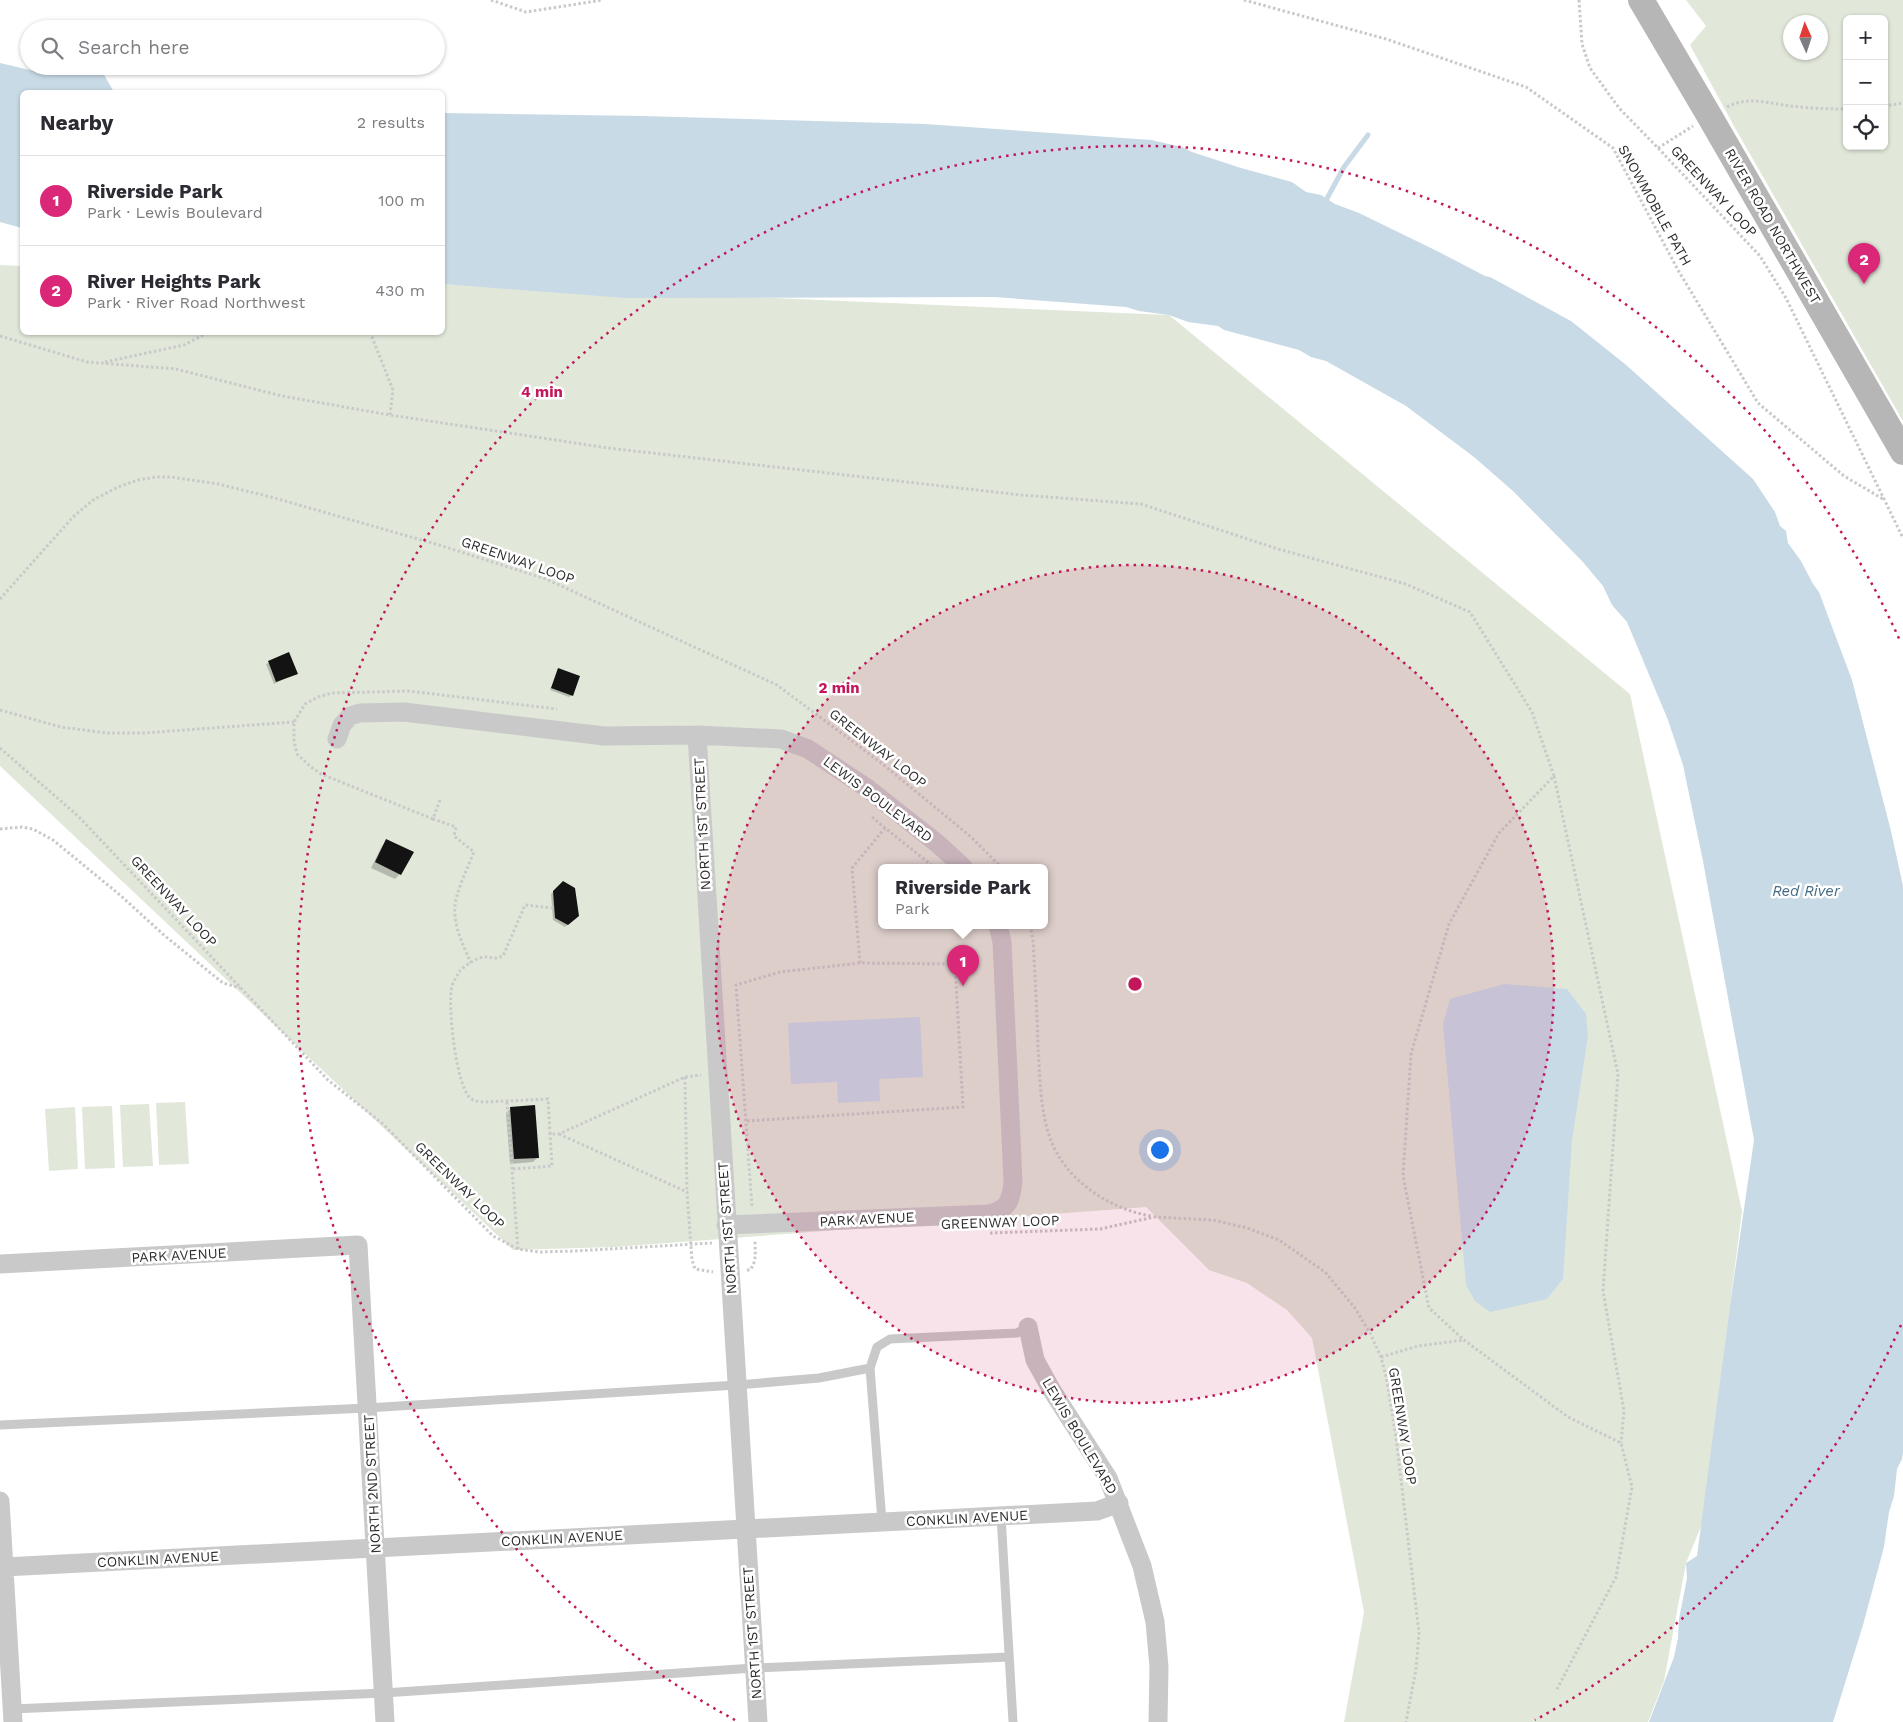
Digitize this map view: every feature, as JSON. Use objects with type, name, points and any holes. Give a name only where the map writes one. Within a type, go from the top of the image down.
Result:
[{"type":"street","name":"RIVER ROAD NORTHWEST","points":[[1641,0],[1903,452]]},
{"type":"street","name":"LEWIS BOULEVARD","points":[[337,739],[342,725],[350,716],[360,713],[404,712],[604,736],[697,735],[781,739],[808,749],[868,788],[938,844],[960,864]]},
{"type":"street","name":"NORTH 1ST STREET","points":[[697,735],[726,1234],[758,1722]]},
{"type":"street","name":"PARK AVENUE","points":[[726,1234],[988,1214],[995,1213],[1006,1206],[1012,1192],[1013,1182],[1002,942],[999,929]]},
{"type":"street","name":"PARK AVENUE","points":[[0,1264],[358,1246]]},
{"type":"street","name":"NORTH 2ND STREET","points":[[358,1246],[385,1722]]},
{"type":"street","name":"LEWIS BOULEVARD","points":[[1028,1327],[1035,1360],[1051,1389],[1108,1478],[1142,1566],[1155,1622],[1159,1667],[1158,1722]]},
{"type":"street","points":[[0,1501],[3,1576],[13,1716]]},
{"type":"street","name":"CONKLIN AVENUE","points":[[3,1576],[375,1548],[1097,1511],[1119,1503]]},
{"type":"lane","points":[[882,1522],[870,1368],[877,1347],[890,1340],[1016,1333],[1028,1327]]},
{"type":"lane","points":[[0,1425],[367,1408],[737,1385],[819,1378],[870,1368]]},
{"type":"lane","points":[[1001,1516],[1013,1722]]},
{"type":"lane","points":[[13,1716],[754,1668],[1009,1657]]},
{"type":"path","points":[[491,0],[526,12],[602,0]]},
{"type":"path","name":"SNOWMOBILE PATH","points":[[1244,0],[1386,39],[1526,87],[1613,148],[1678,270],[1758,403],[1844,476],[1883,499]]},
{"type":"path","name":"GREENWAY LOOP","points":[[1579,0],[1582,44],[1590,68],[1619,108],[1760,256],[1786,298],[1903,538]]},
{"type":"path","points":[[1658,148],[1710,117],[1743,101],[1760,100],[1784,105],[1843,110]]},
{"type":"path","points":[[1888,105],[1903,103]]},
{"type":"path","points":[[99,363],[184,344],[204,335]]},
{"type":"path","points":[[371,335],[393,390],[390,415]]},
{"type":"path","points":[[0,336],[86,362],[176,369],[282,396],[390,415],[608,448],[1021,495],[1141,504],[1278,549],[1406,584],[1470,612],[1532,712],[1554,776],[1618,1074],[1602,1291],[1624,1411],[1621,1443],[1632,1488],[1616,1577],[1556,1691]]},
{"type":"path","name":"GREENWAY LOOP","points":[[0,599],[73,517],[93,500],[118,487],[138,480],[171,477],[218,484],[271,497],[439,545],[546,579],[777,685],[880,762],[970,836],[998,864]]},
{"type":"path","points":[[0,710],[61,727],[107,733],[144,733],[294,722]]},
{"type":"path","name":"GREENWAY LOOP","points":[[0,748],[78,816],[328,1080],[383,1124],[493,1236],[518,1249],[538,1252],[691,1244],[726,1234],[754,1233],[764,1242]]},
{"type":"path","points":[[1554,776],[1499,833],[1449,924],[1411,1054],[1403,1176],[1429,1308],[1464,1340],[1568,1417],[1621,1443]]},
{"type":"path","points":[[440,800],[432,819],[456,827],[454,836],[474,852],[455,897],[453,916],[460,939],[471,962]]},
{"type":"path","points":[[860,963],[852,868],[885,828],[930,864]]},
{"type":"path","points":[[0,829],[33,829],[52,840],[223,983],[241,989]]},
{"type":"path","points":[[513,1169],[552,1166],[548,1099],[507,1102],[476,1101],[470,1098],[462,1082],[453,1036],[452,985],[460,972],[471,962],[484,956],[496,959],[503,956],[525,905],[553,908]]},
{"type":"path","name":"GREENWAY LOOP","points":[[1031,929],[1043,1112],[1050,1139],[1072,1176],[1112,1203],[1135,1214],[1213,1220],[1247,1228],[1286,1244],[1325,1272],[1355,1308],[1370,1333],[1381,1358],[1390,1398],[1419,1633],[1416,1669],[1406,1722]]},
{"type":"path","points":[[685,1077],[687,1192],[692,1260],[695,1269],[729,1273],[750,1270],[756,1258],[736,985],[780,972],[860,963],[955,964],[963,1107],[747,1121]]},
{"type":"path","points":[[550,1134],[559,1134],[685,1077],[717,1074]]},
{"type":"path","points":[[507,1102],[518,1249]]},
{"type":"path","points":[[559,1134],[687,1192]]},
{"type":"path","name":"GREENWAY LOOP","points":[[981,1234],[1100,1229],[1154,1216]]},
{"type":"path","points":[[1381,1358],[1418,1346],[1464,1340]]},
{"type":"shaded area","points":[[1686,0],[1903,0],[1903,421],[1735,128],[1690,45],[1706,26]]},
{"type":"shaded area","points":[[0,265],[20,266],[20,335],[445,335],[445,284],[1169,315],[1630,694],[1742,1211],[1702,1524],[1686,1563],[1664,1681],[1648,1722],[1344,1722],[1364,1612],[1312,1338],[1287,1310],[1247,1283],[1209,1270],[1146,1207],[614,1247],[513,1250],[0,766]]},
{"type":"shaded area","points":[[185,1102],[189,1164],[159,1165],[156,1103]]},
{"type":"shaded area","points":[[149,1104],[153,1166],[123,1167],[120,1105]]},
{"type":"shaded area","points":[[112,1106],[115,1168],[85,1169],[82,1107]]},
{"type":"shaded area","points":[[75,1107],[78,1169],[49,1171],[45,1109]]},
{"type":"water","points":[[0,63],[20,68],[20,75],[104,75],[113,90],[20,90],[20,227],[0,222]]},
{"type":"water","name":"Red River","points":[[445,113],[643,116],[925,124],[1151,140],[1182,147],[1241,168],[1292,182],[1306,192],[1321,195],[1335,204],[1359,213],[1490,277],[1571,321],[1625,364],[1753,479],[1775,512],[1780,526],[1786,531],[1788,543],[1819,592],[1852,680],[1891,831],[1903,886],[1903,1452],[1897,1469],[1884,1547],[1863,1625],[1833,1722],[1649,1722],[1674,1657],[1687,1578],[1686,1563],[1697,1556],[1754,1140],[1703,861],[1683,765],[1668,720],[1627,622],[1612,605],[1603,586],[1582,561],[1514,492],[1474,457],[1406,406],[1326,361],[1311,357],[1299,350],[1224,330],[1218,326],[1188,322],[1169,315],[1139,311],[1126,307],[994,297],[626,298],[445,284]]},
{"type":"water","points":[[1504,984],[1567,989],[1586,1014],[1588,1036],[1572,1140],[1563,1279],[1547,1299],[1490,1312],[1475,1301],[1466,1285],[1443,1024],[1450,999]]},
{"type":"water","points":[[920,1017],[923,1077],[879,1079],[880,1101],[838,1103],[837,1082],[791,1084],[788,1023]]},
{"type":"building","points":[[289,652],[298,674],[276,682],[268,661]]},
{"type":"building","points":[[558,668],[580,676],[573,696],[551,688]]},
{"type":"building","points":[[386,839],[414,852],[401,875],[375,862]]},
{"type":"building","points":[[563,881],[575,888],[579,916],[568,925],[555,918],[553,891]]},
{"type":"building","points":[[535,1105],[539,1158],[514,1159],[510,1107]]},
{"type":"waterway","points":[[1324,204],[1344,167],[1368,135]]},
{"type":"place","name":"River Heights Park","points":[[1864,284]]},
{"type":"place","name":"Riverside Park","points":[[963,986]]}]
